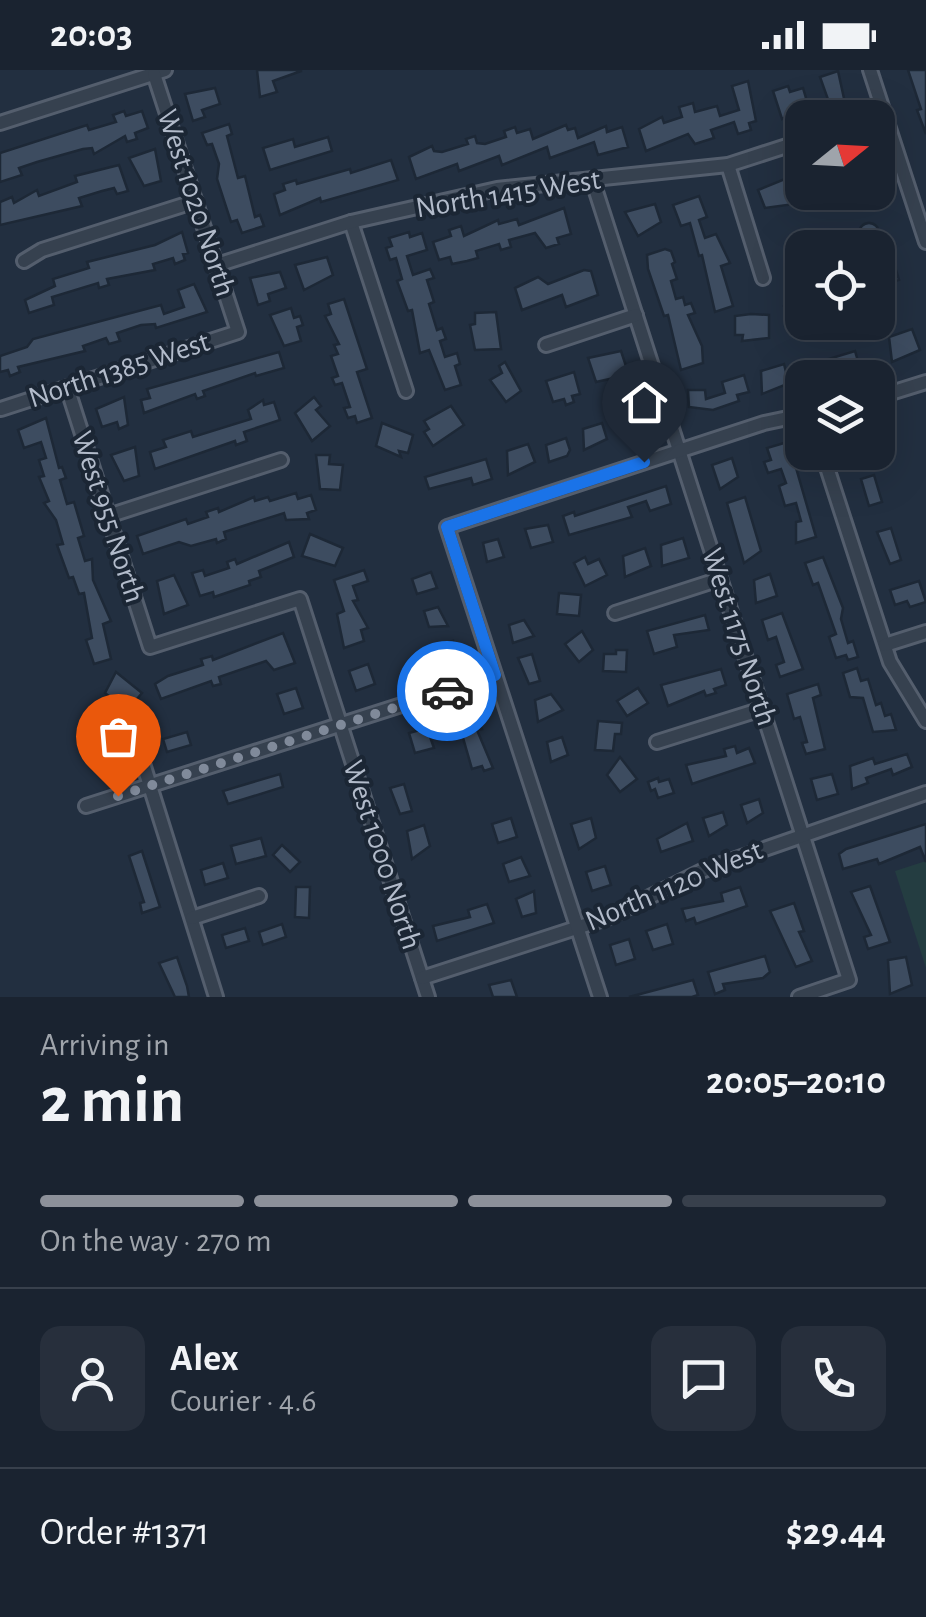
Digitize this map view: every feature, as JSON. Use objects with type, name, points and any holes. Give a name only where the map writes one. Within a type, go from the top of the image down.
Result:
[{"type":"street","points":[[870,70],[877,100]]},
{"type":"street","points":[[0,123],[160,72]]},
{"type":"street","name":"West 1020 North","points":[[160,72],[238,332]]},
{"type":"street","name":"North 1415 West","points":[[217,265],[351,222],[498,189],[728,165],[785,147]]},
{"type":"street","points":[[895,157],[926,242]]},
{"type":"street","points":[[728,165],[763,278]]},
{"type":"street","name":"West 1175 North","points":[[592,179],[849,980],[799,997]]},
{"type":"street","points":[[24,260],[42,250],[196,200]]},
{"type":"street","points":[[351,222],[406,392]]},
{"type":"street","points":[[546,345],[636,316]]},
{"type":"street","name":"North 1385 West","points":[[1,408],[238,332]]},
{"type":"street","points":[[895,392],[926,382]]},
{"type":"street","name":"West 955 North","points":[[67,387],[150,647],[300,599]]},
{"type":"street","points":[[600,997],[447,527],[679,450],[785,420]]},
{"type":"street","points":[[108,516],[281,460]]},
{"type":"street","points":[[828,470],[884,645],[926,721]]},
{"type":"street","points":[[615,613],[720,579]]},
{"type":"street","name":"West 1000 North","points":[[300,599],[428,997]]},
{"type":"street","points":[[884,645],[926,632]]},
{"type":"street","points":[[86,806],[495,675]]},
{"type":"street","points":[[657,742],[762,709]]},
{"type":"street","points":[[131,725],[216,997]]},
{"type":"street","name":"North 1120 West","points":[[422,978],[577,928],[651,898],[704,870],[926,793]]},
{"type":"street","points":[[192,918],[259,896]]},
{"type":"green space","points":[[926,861],[926,968],[895,871]]},
{"type":"building","points":[[257,70],[301,71],[273,81],[277,92],[260,97]]},
{"type":"building","points":[[908,70],[926,70],[926,134],[917,110],[921,109]]},
{"type":"building","points":[[838,71],[844,100],[828,100],[820,77]]},
{"type":"building","points":[[748,81],[756,121],[749,123],[751,130],[738,134],[734,122],[711,130],[714,138],[695,144],[688,134],[646,151],[639,129],[662,117],[664,123],[682,117],[679,107],[693,103],[695,112],[717,106],[720,116],[739,110],[732,86]]},
{"type":"building","points":[[788,86],[790,92],[803,88],[807,100],[785,100],[782,119],[773,91]]},
{"type":"building","points":[[215,88],[220,104],[202,110],[205,117],[193,121],[185,94]]},
{"type":"building","points":[[124,111],[126,116],[142,111],[148,128],[135,133],[137,139],[127,142],[125,136],[94,154],[92,148],[83,149],[37,162],[19,168],[22,175],[0,182],[0,153],[87,125],[89,130],[116,122],[113,115]]},
{"type":"building","points":[[229,124],[232,134],[227,136],[238,178],[245,176],[255,217],[260,215],[264,226],[242,233],[237,220],[231,222],[217,179],[219,164],[212,144],[207,145],[202,133]]},
{"type":"building","points":[[566,125],[568,130],[575,128],[578,138],[606,126],[607,132],[622,127],[628,147],[598,155],[594,142],[550,158],[547,147],[502,165],[499,156],[459,171],[457,164],[416,179],[409,157],[432,146],[434,151],[442,152],[468,144],[466,139],[475,136],[477,143],[485,144],[506,137],[504,131],[515,127],[517,133],[530,129],[533,139]]},
{"type":"building","points":[[328,137],[332,151],[270,170],[263,148],[293,139],[295,147]]},
{"type":"building","points":[[155,149],[161,181],[144,186],[129,158]]},
{"type":"building","points":[[391,160],[398,180],[321,202],[320,198],[280,215],[274,194],[285,190],[283,184],[296,180],[297,184],[350,169],[351,173]]},
{"type":"building","points":[[119,165],[128,191],[102,191],[79,198],[82,206],[0,225],[0,202],[12,197],[14,203],[37,190],[39,196],[77,182],[75,176]]},
{"type":"building","points":[[785,179],[785,205],[765,208],[758,190]]},
{"type":"building","points":[[699,196],[707,217],[699,220],[705,238],[716,234],[730,263],[721,266],[733,306],[715,312],[690,223],[681,226],[673,205]]},
{"type":"building","points":[[655,204],[661,222],[638,236],[625,212]]},
{"type":"building","points":[[564,208],[571,234],[557,238],[559,244],[546,248],[535,233],[509,240],[511,247],[501,250],[499,244],[476,251],[478,258],[452,264],[450,257],[439,260],[433,242],[451,236],[449,230],[461,226],[464,236],[498,220],[499,224],[517,219],[519,225]]},
{"type":"building","points":[[869,223],[878,230],[860,230]]},
{"type":"building","points":[[182,232],[188,253],[183,254],[185,260],[175,264],[173,258],[153,264],[155,270],[107,279],[109,285],[99,288],[98,283],[52,297],[54,305],[29,313],[25,300],[55,286],[53,279],[89,268],[87,262],[155,245]]},
{"type":"building","points":[[409,232],[410,237],[422,233],[427,250],[407,256],[413,275],[430,269],[434,278],[427,280],[434,302],[429,304],[437,330],[442,328],[446,339],[440,341],[445,357],[457,353],[460,364],[455,366],[461,385],[445,390],[429,350],[420,353],[412,310],[408,311],[397,281],[402,279],[396,258],[390,260],[386,248],[392,246],[389,238]]},
{"type":"building","points":[[671,251],[675,262],[672,264],[677,279],[671,281],[676,299],[683,297],[685,305],[691,303],[695,313],[688,315],[702,346],[703,363],[681,370],[668,315],[664,316],[648,269],[647,255]]},
{"type":"building","points":[[327,257],[333,275],[304,290],[295,265]]},
{"type":"building","points":[[591,271],[598,295],[566,307],[562,295],[522,310],[515,288],[538,277],[548,284]]},
{"type":"building","points":[[280,272],[286,288],[268,294],[270,301],[258,305],[250,278]]},
{"type":"building","points":[[194,284],[207,312],[156,328],[155,324],[141,325],[117,333],[120,341],[109,344],[106,338],[83,346],[85,351],[18,367],[20,372],[10,376],[8,370],[0,372],[0,356],[27,347],[33,339],[161,305],[164,314],[184,307],[178,290]]},
{"type":"building","points":[[344,299],[367,369],[357,372],[372,418],[357,423],[355,416],[348,418],[344,408],[350,407],[342,383],[335,385],[332,378],[338,376],[331,356],[338,354],[334,345],[339,344],[325,316],[331,314],[328,304]]},
{"type":"building","points":[[291,308],[294,318],[300,316],[303,325],[297,327],[301,341],[284,346],[270,315]]},
{"type":"building","points":[[496,312],[501,349],[475,350],[470,325],[475,324],[475,313]]},
{"type":"building","points":[[769,315],[769,338],[742,341],[743,335],[735,335],[735,316]]},
{"type":"building","points":[[912,329],[920,350],[892,360],[889,340],[895,340],[895,335]]},
{"type":"building","points":[[621,351],[627,369],[621,371],[623,376],[596,382],[588,358]]},
{"type":"building","points":[[855,351],[858,360],[825,360]]},
{"type":"building","points":[[279,352],[284,368],[256,376],[255,373],[203,391],[205,396],[197,399],[195,394],[144,413],[141,400],[150,398],[147,389]]},
{"type":"building","points":[[505,362],[521,391],[506,402],[490,380],[502,373],[499,366]]},
{"type":"building","points":[[784,364],[785,385],[762,394],[761,371]]},
{"type":"building","points":[[574,372],[580,394],[572,396],[574,402],[566,405],[564,399],[553,402],[546,381]]},
{"type":"building","points":[[744,375],[749,392],[737,395],[739,401],[713,410],[689,407],[688,390],[705,390],[706,399],[725,393],[722,382]]},
{"type":"building","points":[[124,397],[128,425],[119,429],[117,422],[102,427],[96,409]]},
{"type":"building","points":[[314,397],[321,406],[316,410],[330,426],[312,441],[295,413]]},
{"type":"building","points":[[263,400],[264,405],[274,402],[280,420],[244,432],[247,441],[236,445],[235,441],[155,469],[150,452],[166,447],[163,440],[191,431],[193,437],[251,419],[248,410]]},
{"type":"building","points":[[451,406],[464,425],[433,446],[424,432],[429,429],[424,421]]},
{"type":"building","points":[[638,410],[644,427],[623,438],[615,418]]},
{"type":"building","points":[[46,418],[59,468],[62,467],[66,478],[60,480],[67,504],[74,502],[84,536],[78,538],[85,561],[92,559],[93,580],[111,621],[103,624],[111,659],[94,664],[86,640],[92,638],[84,593],[79,594],[73,577],[69,578],[57,545],[63,544],[56,520],[44,503],[49,501],[39,477],[44,476],[39,460],[46,458],[41,442],[24,448],[18,430]]},
{"type":"building","points":[[382,423],[413,435],[408,453],[399,451],[401,457],[376,446]]},
{"type":"building","points":[[602,423],[607,439],[584,450],[583,429]]},
{"type":"building","points":[[566,438],[570,450],[567,456],[549,462],[546,445]]},
{"type":"building","points":[[784,443],[785,470],[797,470],[816,537],[796,543],[796,522],[801,521],[796,503],[785,506],[779,486],[786,483],[781,469],[768,473],[764,462],[771,460],[767,448]]},
{"type":"building","points":[[528,444],[535,462],[508,475],[507,451]]},
{"type":"building","points":[[135,447],[139,476],[124,481],[111,455]]},
{"type":"building","points":[[316,455],[330,455],[329,464],[343,465],[340,490],[320,489]]},
{"type":"building","points":[[732,458],[738,477],[720,489],[712,465]]},
{"type":"building","points":[[486,459],[492,479],[473,485],[471,478],[429,489],[425,477]]},
{"type":"building","points":[[874,475],[882,502],[869,506],[861,479]]},
{"type":"building","points":[[666,486],[671,504],[650,511],[646,501],[628,507],[632,517],[569,535],[563,516],[574,512],[575,516]]},
{"type":"building","points":[[296,493],[298,499],[311,495],[316,510],[307,513],[309,519],[286,520],[284,513],[224,532],[226,539],[217,543],[216,539],[191,546],[179,542],[143,554],[137,536],[186,519],[188,524],[208,517],[206,512],[218,508],[219,512],[254,497],[255,501],[268,497],[270,501]]},
{"type":"building","points":[[745,497],[761,551],[744,563],[727,503]]},
{"type":"building","points":[[548,525],[553,542],[531,548],[525,529]]},
{"type":"building","points":[[891,528],[901,560],[890,564],[877,532]]},
{"type":"building","points":[[310,534],[343,548],[335,566],[302,556]]},
{"type":"building","points":[[683,538],[689,558],[662,566],[661,545]]},
{"type":"building","points":[[498,539],[504,557],[487,562],[483,543]]},
{"type":"building","points":[[289,542],[294,557],[259,571],[261,577],[249,581],[250,585],[214,597],[213,592],[200,596],[192,573],[203,570],[205,576],[229,568],[227,562],[235,559],[237,564]]},
{"type":"building","points":[[645,548],[651,566],[625,577],[623,556]]},
{"type":"building","points":[[585,557],[588,564],[599,559],[607,575],[585,586],[574,563]]},
{"type":"building","points":[[823,557],[843,608],[841,619],[848,643],[853,641],[858,657],[848,660],[846,655],[836,658],[829,637],[836,634],[818,583],[813,585],[805,563]]},
{"type":"building","points":[[364,570],[368,581],[353,586],[358,600],[353,601],[368,628],[361,630],[364,641],[344,648],[337,614],[344,611],[334,580]]},
{"type":"building","points":[[431,572],[437,588],[417,594],[412,579]]},
{"type":"building","points":[[770,574],[777,596],[756,603],[754,580]]},
{"type":"building","points":[[174,575],[188,605],[164,614],[157,581]]},
{"type":"building","points":[[919,581],[926,602],[910,607],[907,601],[895,605],[890,590]]},
{"type":"building","points":[[559,593],[581,595],[579,616],[557,614]]},
{"type":"building","points":[[438,607],[448,626],[429,627],[424,611]]},
{"type":"building","points":[[782,613],[803,669],[780,677],[776,665],[784,662],[776,637],[768,640],[762,620]]},
{"type":"building","points":[[705,615],[709,630],[674,635],[677,647],[654,654],[647,631]]},
{"type":"building","points":[[524,620],[534,636],[513,643],[509,625]]},
{"type":"building","points":[[582,631],[593,650],[579,662],[565,644]]},
{"type":"building","points":[[283,633],[295,663],[274,670],[266,661],[219,677],[221,684],[213,686],[211,681],[161,699],[155,684],[168,676],[203,665],[201,659],[212,656],[213,660]]},
{"type":"building","points":[[453,641],[457,660],[442,666],[435,647]]},
{"type":"building","points":[[616,650],[627,650],[626,672],[603,671],[604,654],[616,654]]},
{"type":"building","points":[[532,654],[540,681],[529,684],[518,658]]},
{"type":"building","points":[[368,664],[375,684],[356,691],[349,671]]},
{"type":"building","points":[[857,668],[861,681],[868,679],[876,705],[881,703],[885,716],[891,714],[896,730],[873,732],[863,698],[850,697],[843,673]]},
{"type":"building","points":[[721,669],[726,685],[714,689],[716,693],[706,696],[704,691],[668,706],[661,685]]},
{"type":"building","points":[[116,672],[142,693],[127,711],[105,693]]},
{"type":"building","points":[[818,684],[821,695],[813,698],[825,749],[806,754],[800,717],[794,719],[787,694]]},
{"type":"building","points":[[296,688],[303,708],[284,714],[277,694]]},
{"type":"building","points":[[638,688],[648,703],[627,716],[617,701]]},
{"type":"building","points":[[551,694],[563,710],[538,722],[535,700]]},
{"type":"building","points":[[475,710],[482,729],[477,730],[493,768],[484,771],[482,766],[472,769],[457,717]]},
{"type":"building","points":[[598,721],[622,723],[621,734],[615,734],[613,751],[595,750]]},
{"type":"building","points":[[427,728],[434,748],[415,753],[409,733]]},
{"type":"building","points":[[187,732],[191,745],[167,752],[163,739]]},
{"type":"building","points":[[562,737],[568,755],[551,762],[547,742]]},
{"type":"building","points":[[735,746],[737,753],[749,748],[755,763],[692,784],[686,765],[726,756],[724,749]]},
{"type":"building","points":[[113,750],[116,763],[93,770],[89,757]]},
{"type":"building","points":[[907,754],[912,767],[893,775],[891,769],[866,778],[868,783],[852,789],[850,766],[873,758],[875,764]]},
{"type":"building","points":[[620,757],[637,779],[620,792],[607,775]]},
{"type":"building","points":[[280,774],[283,787],[228,804],[223,791]]},
{"type":"building","points":[[832,774],[838,794],[817,800],[811,779]]},
{"type":"building","points":[[658,778],[659,782],[669,779],[674,793],[658,798],[648,782]]},
{"type":"building","points":[[404,784],[412,811],[400,814],[390,788]]},
{"type":"building","points":[[759,799],[763,813],[747,823],[741,805]]},
{"type":"building","points":[[723,812],[727,825],[709,836],[703,818]]},
{"type":"building","points":[[511,818],[517,837],[498,843],[492,824]]},
{"type":"building","points":[[591,818],[596,838],[579,849],[571,824]]},
{"type":"building","points":[[687,823],[693,841],[661,852],[657,839]]},
{"type":"building","points":[[926,824],[926,862],[920,847],[879,864],[877,859],[843,869],[839,854],[846,849]]},
{"type":"building","points":[[424,825],[430,846],[412,859],[407,831]]},
{"type":"building","points":[[261,838],[266,856],[236,864],[231,846]]},
{"type":"building","points":[[282,845],[300,862],[290,872],[273,855]]},
{"type":"building","points":[[142,851],[160,907],[142,913],[140,903],[144,902],[129,856]]},
{"type":"building","points":[[521,857],[530,876],[509,882],[503,864]]},
{"type":"building","points":[[223,863],[228,878],[205,885],[201,870]]},
{"type":"building","points":[[605,866],[611,885],[592,891],[586,872]]},
{"type":"building","points":[[870,886],[890,942],[868,949],[864,937],[871,935],[851,892]]},
{"type":"building","points":[[296,887],[310,887],[309,918],[295,917]]},
{"type":"building","points":[[740,887],[747,906],[696,924],[694,918],[686,921],[682,909],[723,901],[721,893]]},
{"type":"building","points":[[534,891],[536,913],[522,917],[516,899]]},
{"type":"building","points":[[794,903],[804,931],[799,932],[812,961],[796,967],[770,911]]},
{"type":"building","points":[[487,904],[494,923],[437,941],[433,926],[470,917],[468,910]]},
{"type":"building","points":[[282,924],[286,937],[263,945],[259,932]]},
{"type":"building","points":[[667,924],[673,944],[653,950],[646,931]]},
{"type":"building","points":[[245,928],[249,941],[226,948],[222,935]]},
{"type":"building","points":[[629,939],[635,959],[616,965],[610,945]]},
{"type":"building","points":[[765,956],[770,972],[763,978],[723,984],[725,990],[715,994],[708,972]]},
{"type":"building","points":[[177,957],[189,997],[175,997],[159,963]]},
{"type":"building","points":[[906,957],[912,985],[890,994],[888,960]]},
{"type":"building","points":[[511,980],[517,997],[493,997],[489,985]]},
{"type":"building","points":[[693,980],[698,995],[692,997],[629,997]]},
{"type":"way so far","points":[[118,796],[447,691]]},
{"type":"route","points":[[447,691],[495,675],[447,527],[644,462]]}]
